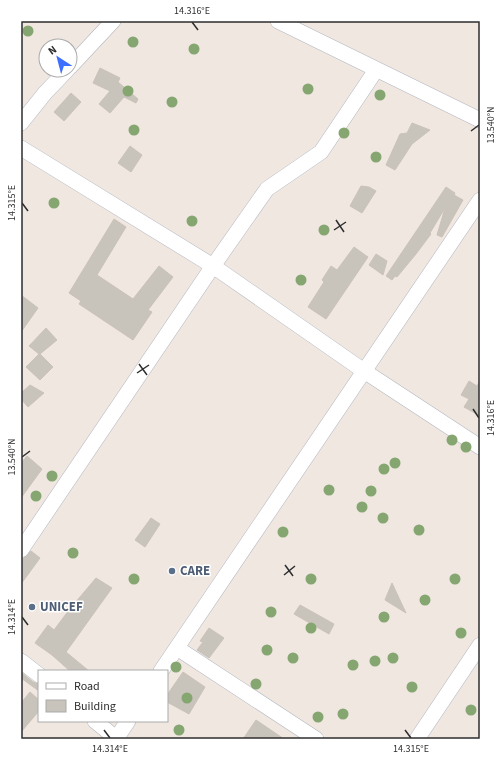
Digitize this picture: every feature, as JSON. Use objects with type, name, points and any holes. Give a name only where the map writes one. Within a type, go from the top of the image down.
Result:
[{"type":"street","points":[[78,58],[113,21]]},
{"type":"street","points":[[278,21],[480,120]]},
{"type":"street","points":[[21,550],[213,266],[267,189],[321,152],[376,70]]},
{"type":"street","points":[[21,123],[59,78]]},
{"type":"street","points":[[21,148],[213,266],[364,372],[480,447]]},
{"type":"street","points":[[162,670],[480,200]]},
{"type":"street","points":[[417,739],[480,646]]},
{"type":"street","points":[[177,648],[316,739]]},
{"type":"street","points":[[21,661],[38,675]]},
{"type":"street","points":[[96,722],[116,739],[127,722]]},
{"type":"building","points":[[100,68],[120,78],[118,82],[138,99],[136,103],[124,97],[110,113],[99,104],[110,91],[93,83]]},
{"type":"building","points":[[71,93],[81,102],[64,121],[54,112]]},
{"type":"building","points":[[412,123],[430,130],[412,144],[395,170],[386,165],[400,134],[407,133]]},
{"type":"building","points":[[130,146],[142,155],[131,172],[118,163]]},
{"type":"building","points":[[361,186],[369,187],[376,191],[362,213],[350,206]]},
{"type":"building","points":[[446,187],[455,193],[454,195],[463,200],[442,237],[437,235],[445,208],[430,233],[431,234],[397,277],[395,276],[392,280],[386,276]]},
{"type":"building","points":[[114,219],[126,227],[97,275],[133,299],[159,266],[173,277],[148,310],[152,312],[133,340],[79,304],[81,301],[69,293]]},
{"type":"building","points":[[354,247],[368,257],[326,319],[308,307],[324,282],[322,280],[331,266],[337,270]]},
{"type":"building","points":[[376,254],[387,261],[383,275],[369,265]]},
{"type":"building","points":[[21,295],[38,308],[21,332]]},
{"type":"building","points":[[46,328],[57,340],[40,354],[53,367],[40,380],[26,367],[39,354],[29,346]]},
{"type":"building","points":[[469,381],[477,386],[480,381],[480,416],[464,407],[469,399],[461,395]]},
{"type":"building","points":[[30,385],[44,393],[28,407],[21,399],[21,393]]},
{"type":"building","points":[[27,456],[42,469],[21,498],[21,463]]},
{"type":"building","points":[[151,518],[160,524],[145,547],[135,540]]},
{"type":"building","points":[[31,551],[40,558],[21,584],[21,561]]},
{"type":"building","points":[[96,578],[112,588],[66,652],[88,670],[69,670],[52,655],[35,643],[48,625],[54,630]]},
{"type":"building","points":[[392,583],[406,613],[385,600]]},
{"type":"building","points":[[300,605],[334,624],[329,634],[294,614]]},
{"type":"building","points":[[209,628],[224,638],[209,658],[197,650],[203,642],[200,641]]},
{"type":"building","points":[[21,672],[33,682],[38,684],[38,690],[21,678]]},
{"type":"building","points":[[183,672],[205,687],[189,714],[168,703],[168,694]]},
{"type":"building","points":[[30,692],[38,699],[38,712],[21,732],[21,703]]},
{"type":"building","points":[[256,720],[259,722],[284,739],[243,739]]},
{"type":"place","name":"CARE","points":[[172,571]]},
{"type":"place","name":"UNICEF","points":[[32,607]]}]
